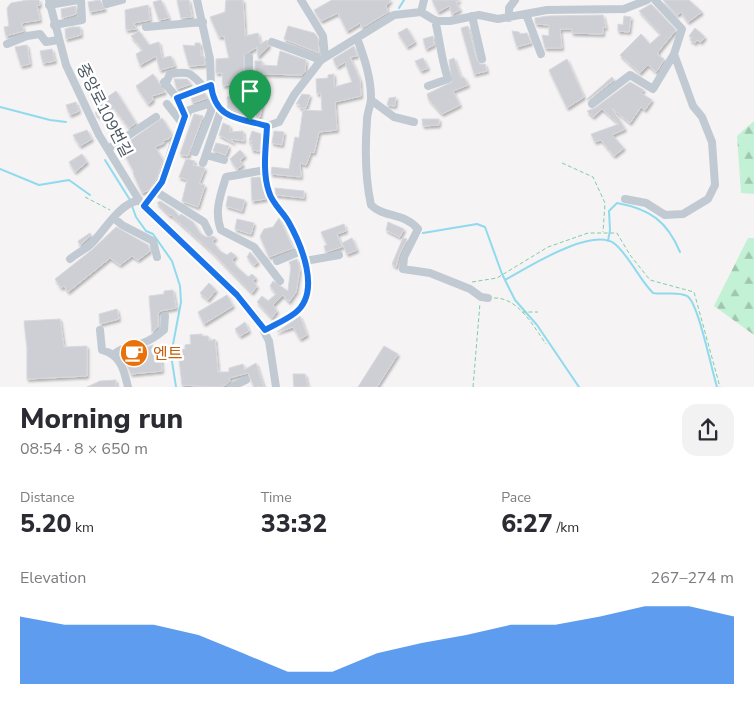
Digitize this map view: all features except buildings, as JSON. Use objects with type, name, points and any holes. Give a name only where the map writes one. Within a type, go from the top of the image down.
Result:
[{"type":"street","points":[[49,3],[79,0],[82,20],[54,26]]},
{"type":"street","points":[[106,0],[107,4],[122,0]]},
{"type":"street","points":[[197,0],[204,22],[211,66],[207,86],[213,103],[228,116],[267,126],[279,122],[294,95],[323,58],[394,15],[411,11],[421,12],[435,20],[450,22],[472,16],[498,19],[509,18],[547,10],[610,10],[640,1]]},
{"type":"street","points":[[300,0],[323,36],[323,58]]},
{"type":"street","points":[[421,12],[424,0]]},
{"type":"street","points":[[509,18],[509,8],[515,0]]},
{"type":"street","points":[[592,104],[630,76],[652,89],[674,54],[682,29],[655,0]]},
{"type":"street","name":"중앙로109번길","points":[[49,3],[58,40],[77,91],[136,203],[237,295],[265,330],[274,362],[276,387]]},
{"type":"street","points":[[526,14],[541,54]]},
{"type":"street","points":[[472,16],[482,59]]},
{"type":"street","points":[[428,86],[448,79],[442,64],[435,20]]},
{"type":"street","points":[[146,27],[204,22]]},
{"type":"street","points":[[7,44],[27,36],[40,34],[46,42],[58,40]]},
{"type":"street","points":[[357,38],[367,66],[371,100],[367,117],[366,149],[371,205],[377,210],[401,216],[418,229],[404,257],[403,269],[430,273],[461,285],[484,298]]},
{"type":"street","points":[[272,42],[323,58]]},
{"type":"street","points":[[624,199],[646,203],[665,215],[683,214],[708,199],[715,185],[712,142],[702,117],[693,106],[674,54]]},
{"type":"street","points":[[249,56],[250,121]]},
{"type":"street","points":[[184,120],[177,98],[165,83],[170,74],[186,71],[207,86]]},
{"type":"street","points":[[177,98],[207,86]]},
{"type":"street","points":[[371,100],[394,117],[414,122]]},
{"type":"street","points":[[70,259],[90,245],[115,217],[155,191],[162,182],[189,110],[213,103]]},
{"type":"street","points":[[195,152],[213,103]]},
{"type":"street","points":[[167,104],[184,120]]},
{"type":"street","points":[[221,110],[204,159],[224,160]]},
{"type":"street","points":[[108,149],[156,117]]},
{"type":"street","points":[[265,330],[296,313],[302,303],[309,275],[302,251],[288,222],[269,193],[265,170],[267,126]]},
{"type":"street","points":[[265,170],[226,177],[218,204],[216,219],[221,230],[254,247],[280,281]]},
{"type":"street","points":[[155,191],[204,222],[210,232]]},
{"type":"street","points":[[115,217],[122,226],[153,241],[157,257]]},
{"type":"street","points":[[277,261],[302,251]]},
{"type":"street","points":[[305,261],[339,255]]},
{"type":"street","points":[[114,354],[122,347],[143,343],[159,334],[164,330],[165,316]]},
{"type":"street","points":[[100,330],[102,350],[114,354],[123,369],[128,387]]},
{"type":"street","points":[[231,387],[246,380]]},
{"type":"path","points":[[562,163],[593,177],[605,203],[603,232]]},
{"type":"path","points":[[85,197],[112,211],[115,217]]},
{"type":"path","points":[[461,285],[500,276],[548,247],[588,234],[617,233],[630,255],[650,280],[694,292],[720,387]]},
{"type":"path","points":[[473,387],[484,298],[500,298],[510,302],[523,312],[546,344]]},
{"type":"path","points":[[523,312],[538,312]]},
{"type":"green space","points":[[754,121],[754,194],[741,193],[737,136]]},
{"type":"green space","points":[[748,238],[754,238],[754,335],[714,306]]},
{"type":"waterway","points":[[399,8],[404,0]]},
{"type":"waterway","points":[[0,107],[50,120],[66,122]]},
{"type":"waterway","points":[[105,160],[130,200]]},
{"type":"waterway","points":[[0,169],[39,185],[69,180],[90,195]]},
{"type":"waterway","points":[[608,241],[610,230],[609,211],[617,203],[639,209],[656,218],[669,232],[680,252]]},
{"type":"waterway","points":[[132,206],[136,217],[146,231],[153,234],[172,261],[180,286],[181,302],[171,355],[176,387]]},
{"type":"waterway","points":[[423,233],[477,224],[485,227],[502,274],[515,300],[537,325],[579,387]]},
{"type":"waterway","points":[[505,280],[543,259],[576,244],[591,240],[605,240],[615,244],[653,293],[679,294],[687,296],[691,301],[700,323],[717,387]]},
{"type":"place","name":"엔트","points":[[134,353]]},
{"type":"route","points":[[211,85],[215,102],[221,110],[228,116],[250,121],[267,126],[265,172],[269,193],[288,222],[302,251],[309,275],[308,287],[296,313],[265,330],[237,295],[144,206],[162,182],[174,142],[185,116],[177,98],[203,86],[211,85]]}]
